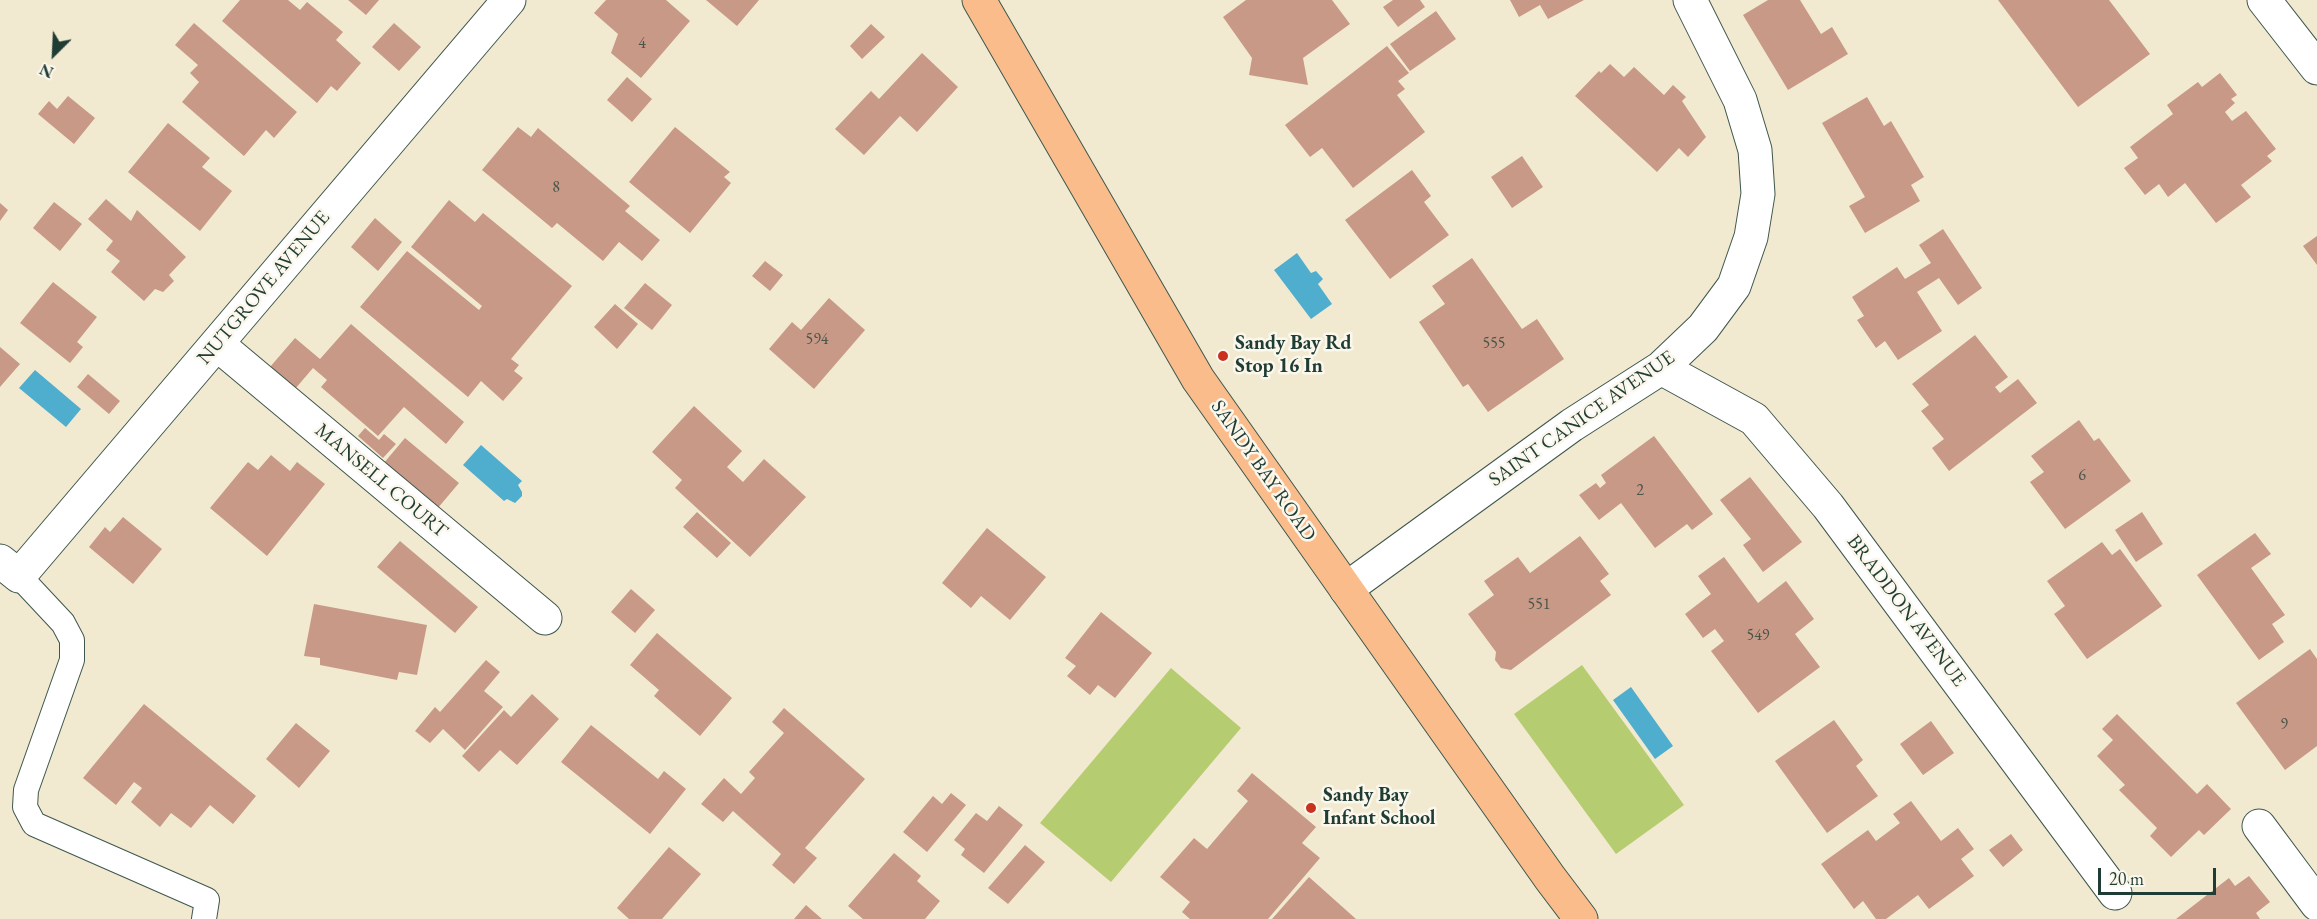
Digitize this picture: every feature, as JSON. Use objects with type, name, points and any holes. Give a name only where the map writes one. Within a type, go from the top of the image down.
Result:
[{"type":"main road","name":"SANDY BAY ROAD","points":[[979,0],[1198,379],[1581,919]]},
{"type":"street","name":"NUTGROVE AVENUE","points":[[10,569],[218,344],[509,0]]},
{"type":"street","name":"SAINT CANICE AVENUE","points":[[1346,589],[1572,425],[1661,368],[1703,328],[1734,286],[1751,237],[1758,194],[1755,150],[1740,100],[1690,0]]},
{"type":"street","points":[[2264,0],[2317,68]]},
{"type":"street","name":"MANSELL COURT","points":[[218,344],[545,618]]},
{"type":"street","name":"BRADDON AVENUE","points":[[1661,368],[1754,419],[1828,506],[2115,893]]},
{"type":"street","points":[[2259,826],[2317,904]]},
{"type":"lane","points":[[10,569],[63,623],[72,640],[72,660],[26,790],[25,807],[34,824],[207,900],[204,919]]},
{"type":"green space","points":[[1582,665],[1684,805],[1616,854],[1514,714]]},
{"type":"green space","points":[[1171,668],[1241,728],[1111,882],[1040,823]]},
{"type":"water","points":[[1297,253],[1311,273],[1316,271],[1323,279],[1318,284],[1332,304],[1311,319],[1274,270]]},
{"type":"water","points":[[35,370],[81,409],[66,427],[19,388]]},
{"type":"water","points":[[481,445],[522,481],[518,485],[522,496],[515,503],[507,499],[504,501],[463,465]]},
{"type":"water","points":[[1631,687],[1673,746],[1655,759],[1613,700]]},
{"type":"building","points":[[240,0],[288,0],[300,10],[307,2],[343,32],[336,40],[361,63],[337,91],[331,86],[317,103],[222,21]]},
{"type":"building","points":[[348,0],[379,0],[366,15]]},
{"type":"building","points":[[606,0],[666,0],[690,21],[641,78],[611,53],[618,34],[594,13]]},
{"type":"building","points":[[706,0],[759,0],[737,26]]},
{"type":"building","points":[[1246,0],[1332,0],[1350,24],[1303,58],[1308,85],[1249,75],[1252,58],[1223,17]]},
{"type":"building","points":[[1393,0],[1420,0],[1425,7],[1398,27],[1383,7]]},
{"type":"building","points":[[1510,0],[1584,0],[1548,19],[1540,5],[1519,17]]},
{"type":"building","points":[[1768,0],[1800,0],[1821,34],[1832,27],[1848,54],[1788,90],[1743,15]]},
{"type":"building","points":[[1998,0],[2109,0],[2150,54],[2078,107]]},
{"type":"building","points":[[1436,11],[1456,39],[1410,71],[1390,44]]},
{"type":"building","points":[[194,23],[297,112],[274,138],[266,130],[244,156],[182,102],[199,82],[190,73],[198,65],[175,45]]},
{"type":"building","points":[[394,23],[421,47],[399,71],[372,47]]},
{"type":"building","points":[[871,24],[885,37],[862,59],[850,46]]},
{"type":"building","points":[[1387,46],[1409,73],[1398,81],[1405,89],[1397,95],[1425,132],[1353,188],[1322,148],[1310,157],[1285,125]]},
{"type":"building","points":[[922,53],[958,87],[917,132],[900,116],[864,155],[835,129],[871,91],[879,99]]},
{"type":"building","points":[[1610,64],[1624,77],[1634,67],[1664,95],[1673,85],[1686,97],[1682,101],[1706,137],[1688,157],[1679,148],[1657,172],[1575,96],[1599,71],[1601,73]]},
{"type":"building","points":[[2220,73],[2237,95],[2231,99],[2235,103],[2225,112],[2232,121],[2246,111],[2276,149],[2267,156],[2272,161],[2241,185],[2251,197],[2216,223],[2185,183],[2168,197],[2159,184],[2145,195],[2124,168],[2138,158],[2130,147],[2173,114],[2167,105],[2198,82],[2202,87]]},
{"type":"building","points":[[627,77],[652,99],[632,122],[607,100]]},
{"type":"building","points":[[68,96],[95,118],[74,144],[38,114],[49,101],[57,109]]},
{"type":"building","points":[[1867,97],[1884,126],[1891,121],[1924,177],[1911,185],[1920,201],[1865,233],[1849,206],[1865,197],[1822,123]]},
{"type":"building","points":[[168,123],[210,158],[202,167],[232,191],[200,231],[128,172]]},
{"type":"building","points":[[518,127],[531,137],[538,128],[630,206],[625,211],[660,240],[642,261],[619,242],[603,261],[557,223],[552,228],[482,170]]},
{"type":"building","points":[[675,127],[730,172],[724,177],[731,183],[690,233],[629,182]]},
{"type":"building","points":[[1522,156],[1543,187],[1512,208],[1491,177]]},
{"type":"building","points":[[1412,170],[1431,196],[1424,202],[1449,235],[1390,279],[1345,220]]},
{"type":"building","points":[[106,199],[131,221],[137,210],[186,257],[169,275],[174,281],[163,292],[155,289],[144,301],[111,272],[120,261],[106,250],[113,241],[88,219]]},
{"type":"building","points":[[449,200],[475,222],[483,213],[572,286],[511,359],[519,365],[514,371],[523,378],[503,401],[481,381],[468,397],[360,307],[407,251],[479,310],[482,306],[411,247]]},
{"type":"building","points":[[54,202],[82,224],[60,251],[33,228]]},
{"type":"building","points":[[0,203],[8,210],[0,221]]},
{"type":"building","points":[[375,218],[402,242],[378,271],[351,247]]},
{"type":"building","points":[[1943,229],[1982,288],[1958,305],[1939,278],[1917,292],[1942,331],[1898,360],[1885,341],[1876,348],[1857,320],[1864,316],[1852,297],[1897,267],[1905,279],[1931,263],[1919,245]]},
{"type":"building","points":[[2317,236],[2317,265],[2303,246]]},
{"type":"building","points":[[1472,258],[1522,329],[1537,319],[1564,359],[1488,412],[1468,384],[1463,387],[1419,322],[1445,304],[1432,286]]},
{"type":"building","points":[[765,261],[783,275],[770,291],[752,276]]},
{"type":"building","points":[[53,282],[97,317],[77,342],[83,347],[70,363],[20,323]]},
{"type":"building","points":[[645,283],[672,305],[652,330],[624,308]]},
{"type":"building","points":[[829,298],[865,330],[814,389],[769,349],[792,322],[801,330]]},
{"type":"building","points":[[615,304],[638,324],[617,349],[594,327]]},
{"type":"building","points":[[351,324],[464,422],[446,444],[404,407],[378,436],[321,387],[327,380],[313,368],[295,389],[270,367],[295,338],[320,359]]},
{"type":"building","points":[[1975,335],[2008,377],[1995,387],[2000,393],[2018,379],[2037,403],[1949,471],[1932,448],[1944,439],[1921,411],[1929,405],[1912,384]]},
{"type":"building","points":[[0,347],[20,364],[0,387]]},
{"type":"building","points":[[88,374],[120,401],[109,414],[77,387]]},
{"type":"building","points":[[694,406],[742,451],[727,467],[743,482],[764,459],[806,497],[750,557],[675,488],[682,480],[652,452]]},
{"type":"building","points":[[2079,420],[2094,441],[2099,438],[2131,481],[2065,529],[2030,482],[2044,472],[2031,456]]},
{"type":"building","points":[[365,428],[379,440],[384,434],[396,444],[383,458],[358,436]]},
{"type":"building","points":[[1654,436],[1713,514],[1692,530],[1687,524],[1655,548],[1621,503],[1599,520],[1579,495],[1596,483],[1600,488],[1606,483],[1601,475]]},
{"type":"building","points":[[405,438],[459,483],[437,509],[383,464]]},
{"type":"building","points":[[271,455],[290,471],[297,462],[325,484],[267,556],[210,508],[248,462],[258,470]]},
{"type":"building","points":[[1750,477],[1802,542],[1763,572],[1743,545],[1751,539],[1720,500]]},
{"type":"building","points":[[697,512],[731,543],[717,558],[683,527]]},
{"type":"building","points":[[2142,512],[2163,544],[2136,562],[2115,530]]},
{"type":"building","points":[[123,517],[162,549],[133,584],[89,547],[105,527],[110,532]]},
{"type":"building","points":[[987,528],[1046,577],[1010,620],[981,596],[971,608],[942,583]]},
{"type":"building","points":[[2255,533],[2271,554],[2251,568],[2285,615],[2272,624],[2284,642],[2259,660],[2197,575]]},
{"type":"building","points":[[1580,536],[1609,574],[1600,581],[1611,595],[1511,670],[1501,668],[1495,660],[1496,652],[1468,614],[1494,595],[1484,581],[1518,557],[1530,573]]},
{"type":"building","points":[[400,541],[478,607],[455,633],[377,567]]},
{"type":"building","points":[[2102,542],[2112,555],[2120,549],[2162,606],[2087,659],[2054,614],[2065,606],[2047,581]]},
{"type":"building","points":[[1724,557],[1758,603],[1786,581],[1814,619],[1795,634],[1820,667],[1758,713],[1711,651],[1724,641],[1715,629],[1703,638],[1685,614],[1711,594],[1698,576]]},
{"type":"building","points":[[631,589],[655,610],[635,633],[611,612]]},
{"type":"building","points":[[314,604],[427,625],[417,675],[399,672],[397,680],[320,665],[320,658],[304,656]]},
{"type":"building","points":[[1101,612],[1152,653],[1115,698],[1098,685],[1090,695],[1067,676],[1076,666],[1065,658]]},
{"type":"building","points":[[657,633],[732,698],[700,736],[654,696],[659,690],[630,665]]},
{"type":"building","points":[[2310,649],[2317,659],[2317,746],[2285,770],[2236,703]]},
{"type":"building","points":[[486,660],[500,672],[484,691],[503,707],[465,750],[443,729],[430,743],[415,731],[435,707],[440,712]]},
{"type":"building","points":[[532,694],[559,719],[517,765],[500,750],[479,772],[462,756],[504,710],[511,717]]},
{"type":"building","points":[[144,704],[256,796],[233,824],[210,805],[191,828],[171,813],[160,827],[131,802],[142,788],[134,782],[116,805],[83,778]]},
{"type":"building","points":[[784,708],[865,779],[805,848],[817,858],[794,884],[772,865],[781,854],[733,811],[723,822],[701,804],[724,778],[741,794],[755,778],[749,772],[784,733],[772,722]]},
{"type":"building","points":[[2117,714],[2197,794],[2207,784],[2231,809],[2204,835],[2199,830],[2171,857],[2150,836],[2157,828],[2119,790],[2125,785],[2097,756],[2113,740],[2102,729]]},
{"type":"building","points":[[1834,720],[1863,760],[1856,766],[1878,796],[1827,833],[1775,761]]},
{"type":"building","points":[[1931,721],[1954,753],[1923,775],[1900,744]]},
{"type":"building","points":[[296,723],[330,751],[299,788],[266,759]]},
{"type":"building","points":[[591,725],[658,779],[664,771],[686,789],[650,834],[561,762]]},
{"type":"building","points":[[1252,773],[1316,827],[1302,843],[1320,858],[1268,919],[1190,919],[1182,912],[1190,902],[1160,877],[1194,838],[1207,849],[1248,801],[1237,791]]},
{"type":"building","points":[[951,793],[966,805],[927,852],[903,832],[933,796],[942,804]]},
{"type":"building","points":[[1911,801],[1941,841],[1958,828],[1974,849],[1961,859],[1974,876],[1929,909],[1918,895],[1886,919],[1876,919],[1863,901],[1854,909],[1821,864],[1868,830],[1876,841],[1900,823],[1893,814]]},
{"type":"building","points":[[999,806],[1023,825],[984,873],[961,855],[965,849],[954,840],[976,813],[987,821]]},
{"type":"building","points":[[2011,834],[2023,850],[2003,867],[1989,850]]},
{"type":"building","points":[[1025,845],[1045,862],[1008,904],[988,888]]},
{"type":"building","points":[[669,847],[701,874],[662,919],[629,919],[617,908]]},
{"type":"building","points":[[894,853],[921,876],[917,881],[940,901],[925,919],[863,919],[848,906]]},
{"type":"building","points":[[2249,876],[2270,902],[2256,913],[2260,919],[2176,919],[2229,878],[2235,886]]},
{"type":"building","points":[[1309,877],[1356,919],[1272,919]]},
{"type":"building","points":[[806,905],[822,919],[794,919]]},
{"type":"place","name":"Sandy Bay Rd Stop 16 In","points":[[1223,356]]},
{"type":"place","name":"Sandy Bay Infant School","points":[[1311,808]]}]
